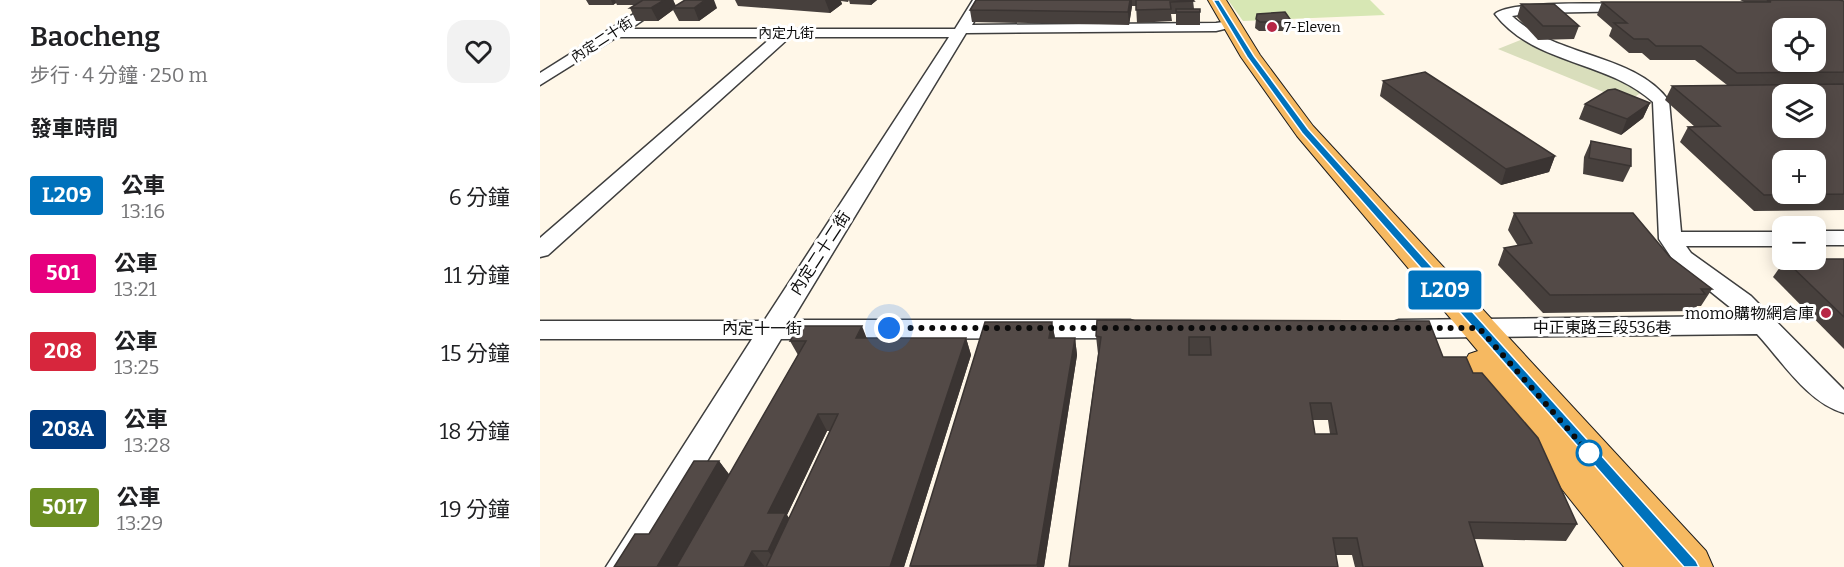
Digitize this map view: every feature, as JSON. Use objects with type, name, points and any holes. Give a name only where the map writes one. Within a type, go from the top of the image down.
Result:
[{"type":"main road","points":[[1200,0],[1224,25]]},
{"type":"main road","points":[[1217,0],[1224,25],[1245,77],[1289,134],[1466,328],[1690,567]]},
{"type":"main road","points":[[1466,328],[1653,567]]},
{"type":"street","name":"內定二十街","points":[[540,80],[665,0]]},
{"type":"street","name":"內定二十二街","points":[[623,567],[771,328],[980,0]]},
{"type":"street","points":[[1646,8],[1532,9],[1502,14],[1518,30],[1538,43],[1634,81],[1650,89],[1661,100],[1670,239],[1683,258],[1742,302],[1824,390],[1844,402]]},
{"type":"street","name":"內定九街","points":[[614,33],[961,31],[1224,25]]},
{"type":"street","points":[[540,250],[786,33]]},
{"type":"street","points":[[1670,239],[1772,238]]},
{"type":"street","points":[[1826,238],[1844,238]]},
{"type":"street","name":"中正東路三段536巷","points":[[1466,328],[1762,325]]},
{"type":"street","name":"內定十一街","points":[[540,330],[1154,328]]},
{"type":"street","points":[[1369,329],[1466,328]]},
{"type":"green space","points":[[1228,0],[1370,0],[1385,15],[1243,21]]},
{"type":"green space","points":[[1523,39],[1625,81],[1643,91],[1628,102],[1498,49]]},
{"type":"building","points":[[643,0],[664,0],[651,8],[630,8]]},
{"type":"building","points":[[685,0],[705,0],[694,8],[672,8]]},
{"type":"building","points":[[976,0],[1130,0],[1128,12],[970,10]]},
{"type":"building","points":[[1136,0],[1194,1],[1170,2],[1171,9],[1136,10]]},
{"type":"building","points":[[1844,1],[1844,72],[1737,73],[1701,46],[1656,46],[1648,39],[1634,39],[1614,23],[1627,23],[1602,2]]},
{"type":"building","points":[[1521,4],[1554,4],[1579,26],[1543,26]]},
{"type":"building","points":[[1176,9],[1200,9],[1200,12],[1176,12]]},
{"type":"building","points":[[1285,12],[1292,22],[1260,22],[1256,19],[1257,14]]},
{"type":"building","points":[[1425,72],[1555,156],[1506,169],[1383,81]]},
{"type":"building","points":[[1826,84],[1844,84],[1844,194],[1826,194],[1826,150],[1772,150],[1772,195],[1764,195],[1688,127],[1720,126],[1672,86],[1772,85],[1772,138],[1826,138]]},
{"type":"building","points":[[1615,89],[1650,103],[1627,119],[1585,104],[1608,90]]},
{"type":"building","points":[[1591,141],[1631,149],[1631,166],[1589,158]]},
{"type":"building","points":[[1514,213],[1633,213],[1670,257],[1712,289],[1701,289],[1705,294],[1550,295],[1504,248],[1532,243]]},
{"type":"building","points":[[1826,259],[1844,259],[1844,317],[1795,270],[1826,270]]},
{"type":"building","points":[[1097,320],[1429,321],[1443,357],[1466,357],[1473,373],[1482,373],[1538,438],[1577,524],[1469,522],[1483,567],[1363,567],[1357,538],[1333,538],[1338,567],[1069,566],[1101,337],[1096,336]],"holes":[[[1189,337],[1210,337],[1211,355],[1189,355]],[[1310,403],[1331,403],[1337,434],[1315,434]]]},
{"type":"building","points":[[985,322],[1052,322],[1049,338],[1075,338],[1037,565],[910,566]]},
{"type":"building","points":[[799,326],[862,326],[856,338],[966,338],[890,567],[766,567],[838,414],[818,414],[768,513],[786,513],[768,551],[752,551],[744,567],[676,567],[806,341],[790,341]]},
{"type":"building","points":[[694,461],[719,461],[657,567],[614,567],[635,534],[649,534]]},
{"type":"bus line","name":"L209","points":[[1217,0],[1251,57],[1305,131],[1690,567]]},
{"type":"place","name":"7-Eleven","points":[[1272,27]]},
{"type":"place","name":"momo購物網倉庫","points":[[1826,313]]},
{"type":"route","points":[[889,328],[1479,328],[1589,453]]}]
